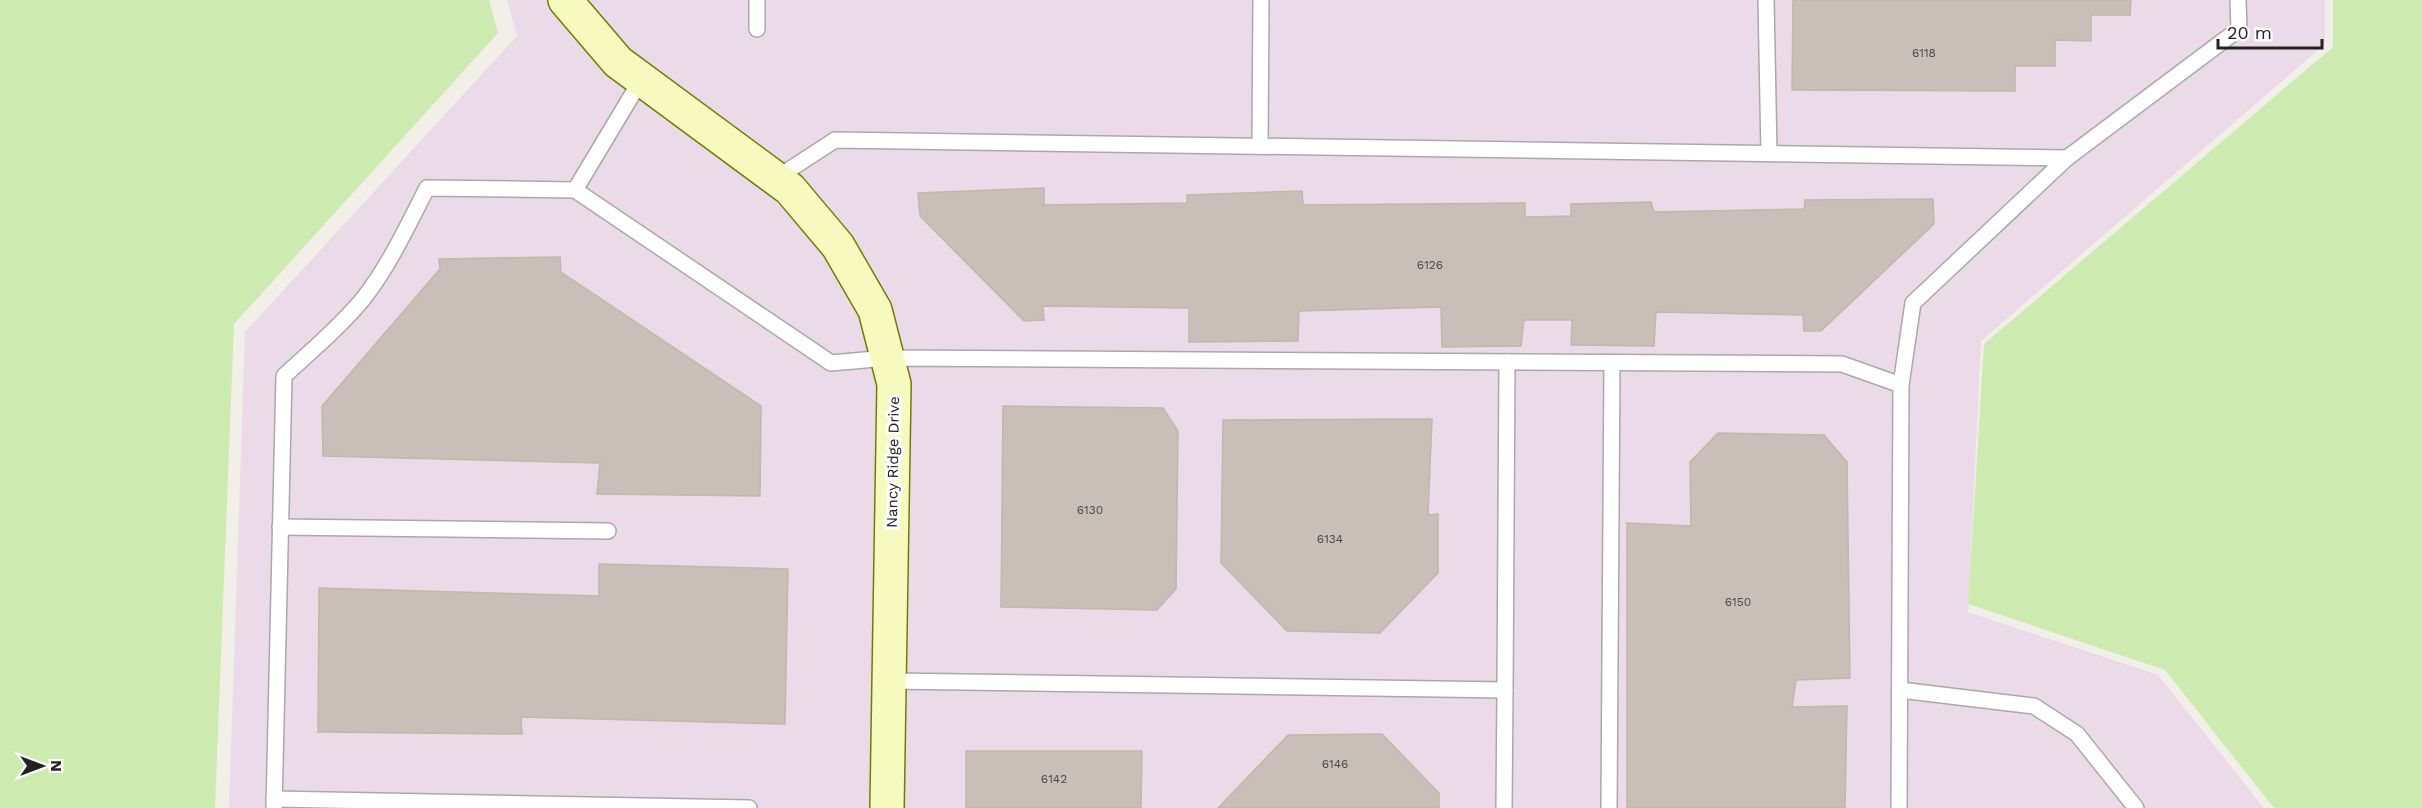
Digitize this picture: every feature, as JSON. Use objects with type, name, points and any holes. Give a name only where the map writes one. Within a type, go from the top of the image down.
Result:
[{"type":"street","name":"Nancy Ridge Drive","points":[[565,0],[618,62],[790,189],[838,246],[875,310],[894,384],[888,808]]},
{"type":"lane","points":[[757,0],[757,29]]},
{"type":"lane","points":[[1260,146],[1261,0]]},
{"type":"lane","points":[[1767,0],[1769,153]]},
{"type":"lane","points":[[1899,808],[1901,385],[1913,303],[2067,158],[2239,29],[2238,0]]},
{"type":"lane","points":[[575,190],[641,80]]},
{"type":"lane","points":[[775,179],[835,140],[2067,158]]},
{"type":"lane","points":[[749,808],[274,804],[284,376],[363,299],[394,251],[428,188],[575,190],[831,363],[887,358],[1842,364],[1901,385]]},
{"type":"lane","points":[[1504,808],[1507,362]]},
{"type":"lane","points":[[1609,808],[1612,363]]},
{"type":"lane","points":[[280,527],[608,531]]},
{"type":"lane","points":[[890,681],[1505,690]]},
{"type":"lane","points":[[1900,690],[2034,706],[2077,734],[2136,808]]},
{"type":"shaded area","points":[[507,0],[2325,0],[2325,44],[1981,341],[1968,612],[2158,675],[2264,808],[229,808],[245,332],[517,36]]},
{"type":"green space","points":[[0,0],[489,0],[498,33],[234,324],[215,808],[0,808]]},
{"type":"green space","points":[[2333,0],[2422,0],[2422,808],[2274,808],[2165,670],[1968,604],[1984,344],[2333,47]]},
{"type":"building","points":[[1793,0],[2131,0],[2130,15],[2091,15],[2091,41],[2055,40],[2055,66],[2015,66],[2015,91],[1792,90]]},
{"type":"building","points":[[1044,188],[1044,205],[1187,203],[1187,195],[1302,191],[1303,205],[1525,203],[1525,217],[1571,216],[1571,204],[1651,202],[1654,212],[1804,209],[1805,200],[1933,199],[1934,224],[1821,331],[1804,331],[1803,315],[1656,312],[1654,346],[1571,345],[1572,320],[1524,320],[1521,346],[1442,347],[1441,307],[1299,311],[1298,341],[1189,342],[1189,308],[1043,306],[1044,320],[1024,321],[920,216],[918,193]]},
{"type":"building","points":[[560,257],[561,272],[761,406],[760,496],[597,494],[600,463],[323,456],[322,406],[440,269],[439,259]]},
{"type":"building","points":[[1003,406],[1163,408],[1178,431],[1176,589],[1157,610],[1001,607]]},
{"type":"building","points":[[1432,419],[1428,515],[1438,514],[1438,573],[1380,633],[1287,631],[1221,563],[1223,420]]},
{"type":"building","points":[[1718,433],[1824,435],[1847,462],[1850,678],[1796,680],[1792,707],[1847,706],[1845,808],[1627,808],[1627,523],[1691,526],[1690,462]]},
{"type":"building","points":[[599,564],[788,569],[785,724],[521,717],[522,734],[318,732],[319,588],[599,596]]},
{"type":"building","points":[[1382,734],[1439,793],[1439,808],[1218,808],[1288,735]]},
{"type":"building","points":[[966,751],[1142,751],[1141,808],[966,808]]}]
